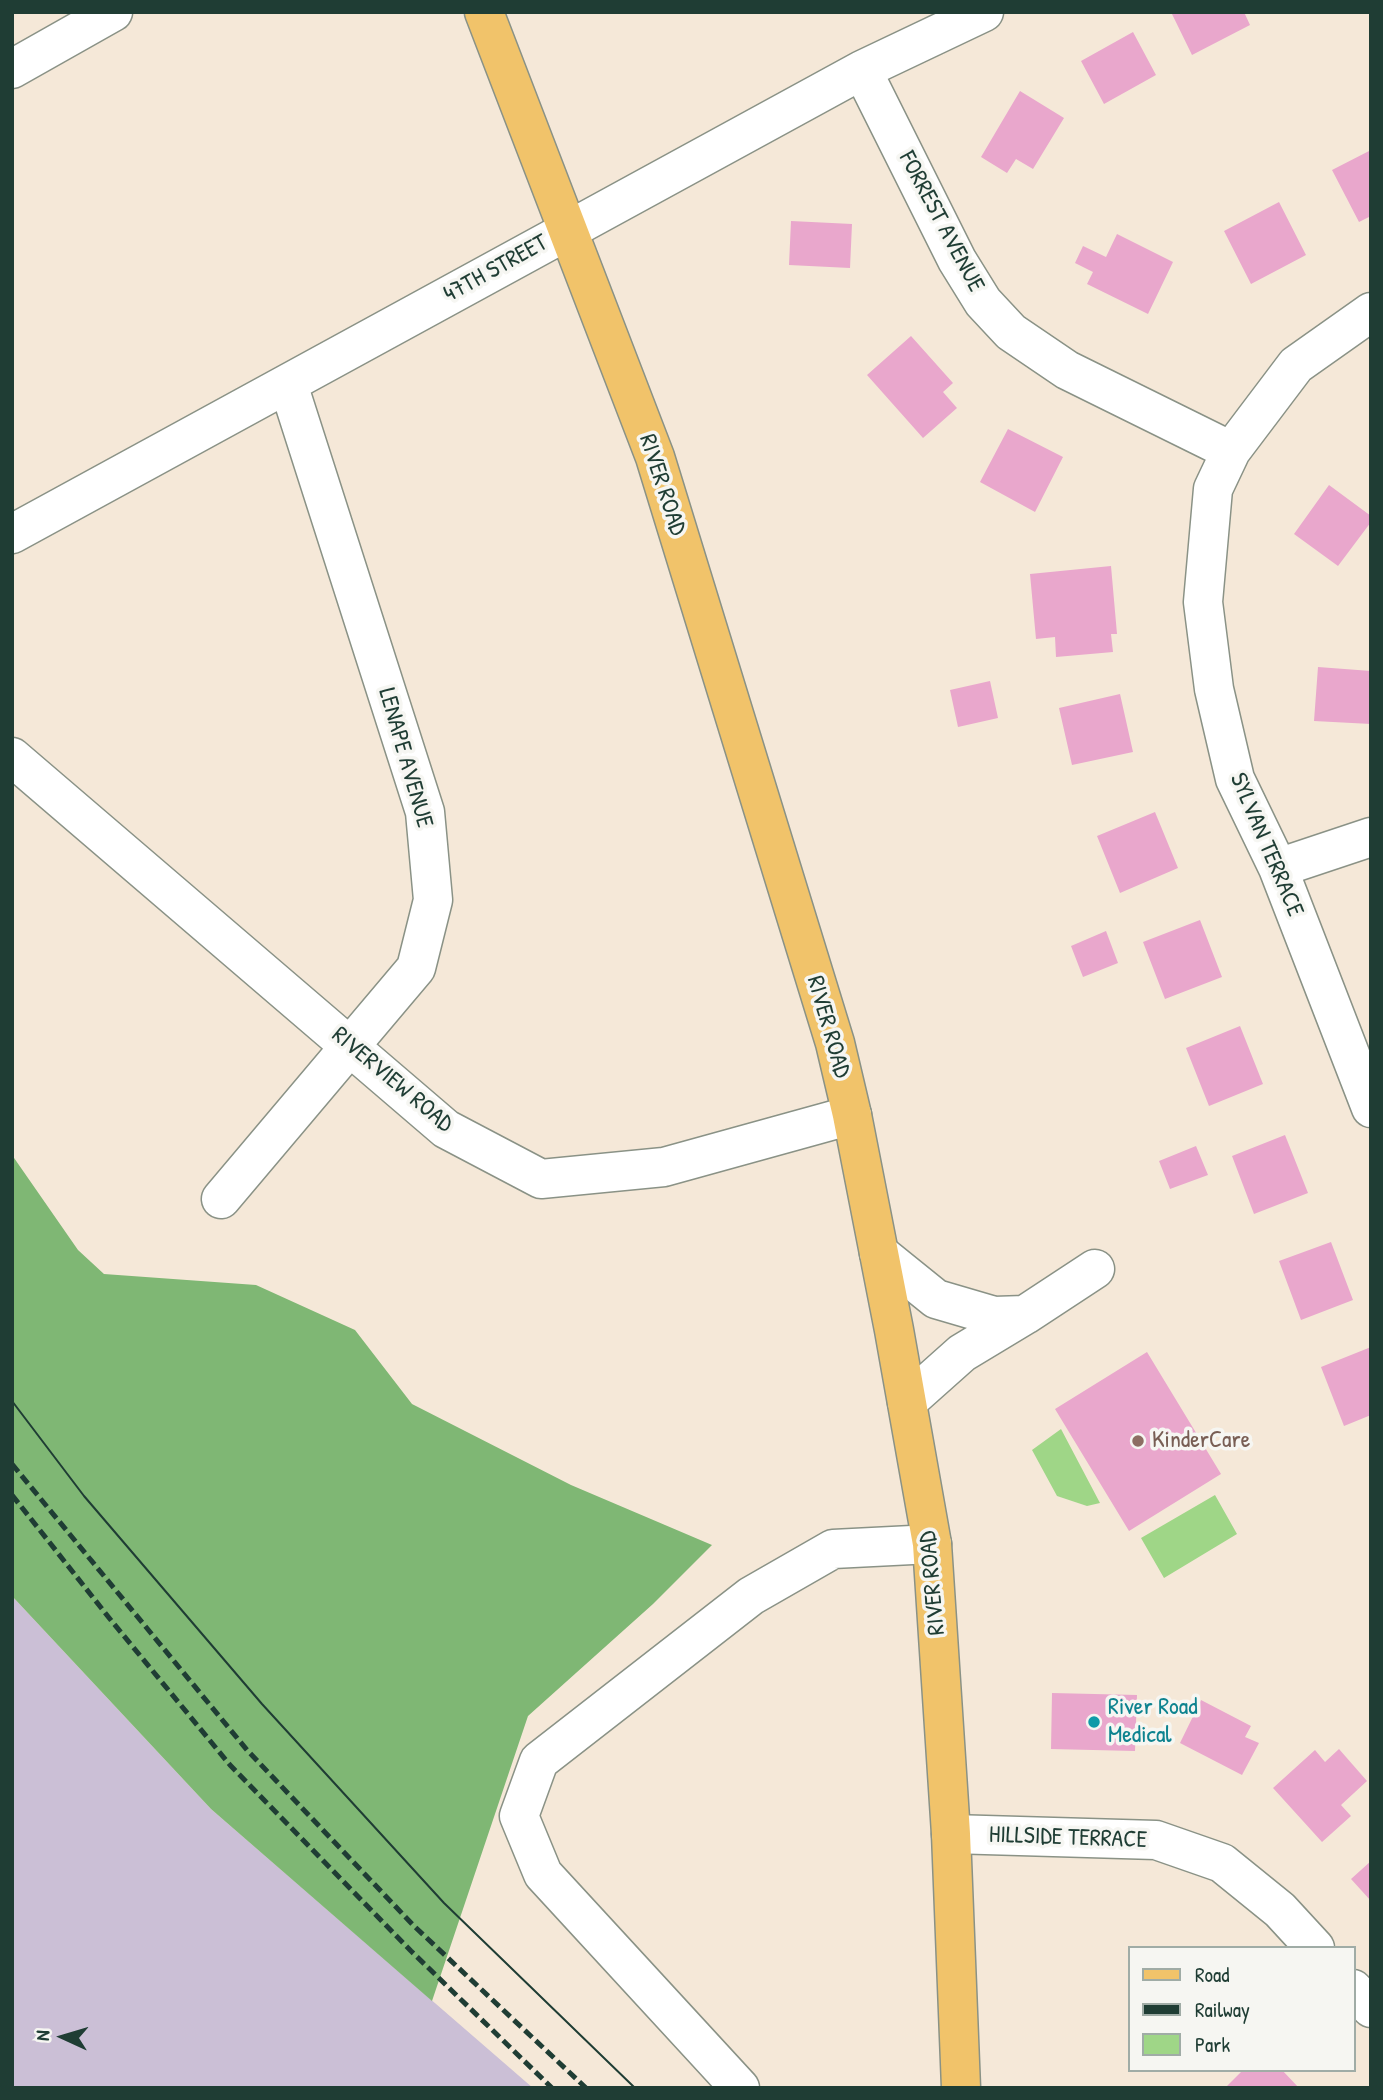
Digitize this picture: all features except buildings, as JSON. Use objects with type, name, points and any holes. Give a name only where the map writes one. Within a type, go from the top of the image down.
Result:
[{"type":"main road","name":"RIVER ROAD","points":[[484,12],[654,457],[835,1043],[852,1115],[932,1544],[951,1834],[961,2088]]},
{"type":"street","points":[[12,69],[113,12]]},
{"type":"street","name":"47TH STREET","points":[[12,534],[862,70],[984,12]]},
{"type":"street","name":"FORREST AVENUE","points":[[862,70],[957,260],[983,302],[1011,332],[1067,370],[1231,451]]},
{"type":"street","name":"SYLVAN TERRACE","points":[[1371,312],[1296,365],[1231,451],[1213,489],[1203,602],[1214,689],[1235,779],[1278,868],[1371,1108]]},
{"type":"street","name":"LENAPE AVENUE","points":[[221,1199],[416,968],[433,900],[425,812],[288,384]]},
{"type":"street","name":"RIVERVIEW ROAD","points":[[12,757],[446,1129],[541,1179],[664,1167],[852,1115]]},
{"type":"street","points":[[1278,868],[1371,836]]},
{"type":"street","points":[[879,1252],[936,1298],[994,1316],[1025,1315]]},
{"type":"street","points":[[907,1402],[962,1353],[1096,1269]]},
{"type":"street","points":[[740,2088],[543,1874],[519,1816],[539,1761],[751,1596],[833,1549],[932,1544]]},
{"type":"street","name":"HILLSIDE TERRACE","points":[[951,1834],[1156,1840],[1222,1863],[1280,1910],[1313,1946]]},
{"type":"street","points":[[1355,1991],[1371,2008]]},
{"type":"shaded area","points":[[12,1596],[211,1809],[533,2088],[12,2088]]},
{"type":"green space","points":[[12,1155],[78,1250],[104,1274],[256,1285],[355,1330],[412,1404],[571,1485],[712,1545],[653,1604],[528,1716],[432,2001],[211,1809],[12,1596]]},
{"type":"green space","points":[[1061,1429],[1100,1503],[1087,1506],[1057,1496],[1032,1450]]},
{"type":"green space","points":[[1215,1495],[1237,1534],[1164,1578],[1141,1538]]},
{"type":"tram line","points":[[12,1401],[84,1496],[262,1704],[444,1903],[635,2088]]},
{"type":"railway","points":[[12,1464],[247,1750],[414,1926],[586,2088]]},
{"type":"railway","points":[[12,1495],[230,1765],[411,1951],[552,2088]]},
{"type":"place","name":"KinderCare","points":[[1138,1441]]},
{"type":"place","name":"River Road Medical","points":[[1094,1722]]}]
